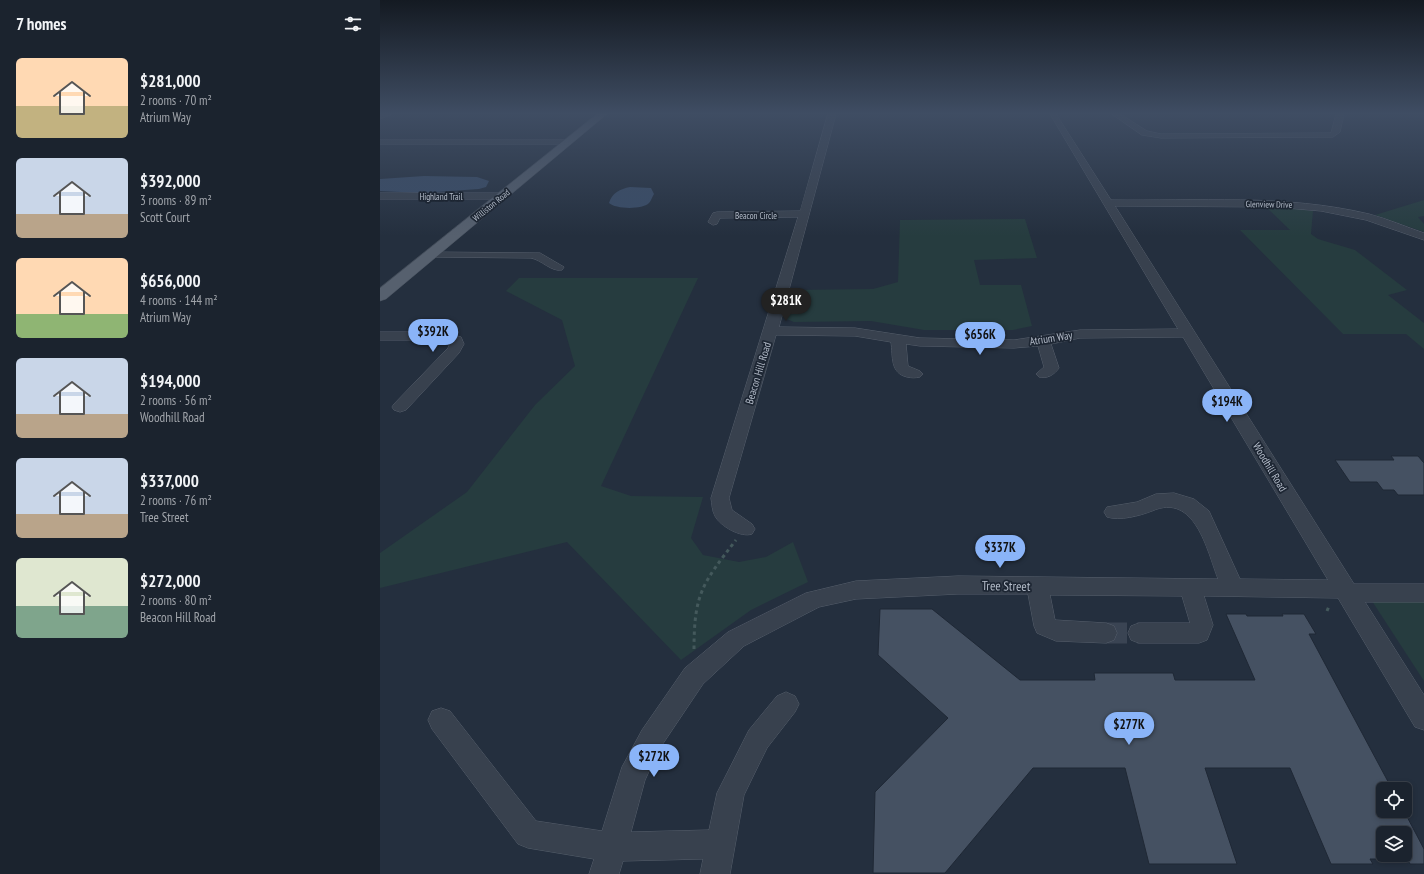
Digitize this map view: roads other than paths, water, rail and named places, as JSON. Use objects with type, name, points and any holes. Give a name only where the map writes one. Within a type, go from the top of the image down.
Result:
[{"type":"main road","name":"Williston Road","points":[[380,296],[552,155]]},
{"type":"street","name":"Beacon Hill Road","points":[[745,528],[723,514],[720,498],[821,155]]},
{"type":"street","name":"Woodhill Road","points":[[1079,155],[1189,333],[1344,591],[1424,718]]},
{"type":"street","name":"Highland Trail","points":[[380,196],[502,196]]},
{"type":"street","name":"Glenview Drive","points":[[1109,203],[1268,204],[1313,207],[1368,217],[1424,237]]},
{"type":"street","name":"Beacon Circle","points":[[713,222],[717,215],[804,214]]},
{"type":"street","points":[[430,256],[531,255],[548,260],[558,267]]},
{"type":"street","name":"Atrium Way","points":[[770,331],[855,332],[920,342],[1014,344],[1043,341],[1080,334],[1189,333]]},
{"type":"street","points":[[380,336],[440,336],[456,340],[457,344],[454,350],[400,407]]},
{"type":"street","points":[[898,338],[901,368],[906,372],[915,374]]},
{"type":"street","points":[[1043,341],[1052,368],[1044,374]]},
{"type":"street","points":[[1114,512],[1140,508],[1156,501],[1174,500],[1187,504],[1202,516],[1233,588]]},
{"type":"street","points":[[1038,586],[1045,626],[1056,632],[1106,632]]},
{"type":"street","name":"Tree Street","points":[[613,847],[632,777],[651,739],[694,676],[736,639],[814,599],[856,590],[908,587],[1190,587],[1424,593]]},
{"type":"street","points":[[1139,633],[1199,632],[1202,625],[1190,587]]},
{"type":"street","points":[[715,874],[731,793],[758,739],[786,704]]},
{"type":"street","points":[[441,720],[528,834],[613,847],[720,844]]},
{"type":"street","points":[[604,874],[613,847]]},
{"type":"water","points":[[424,176],[477,177],[489,181],[486,187],[479,189],[421,193],[380,191],[380,179]]},
{"type":"water","points":[[630,187],[651,188],[654,194],[649,203],[641,207],[617,207],[609,203],[617,192]]},
{"type":"tunnel","points":[[1106,633],[1139,633]]}]
